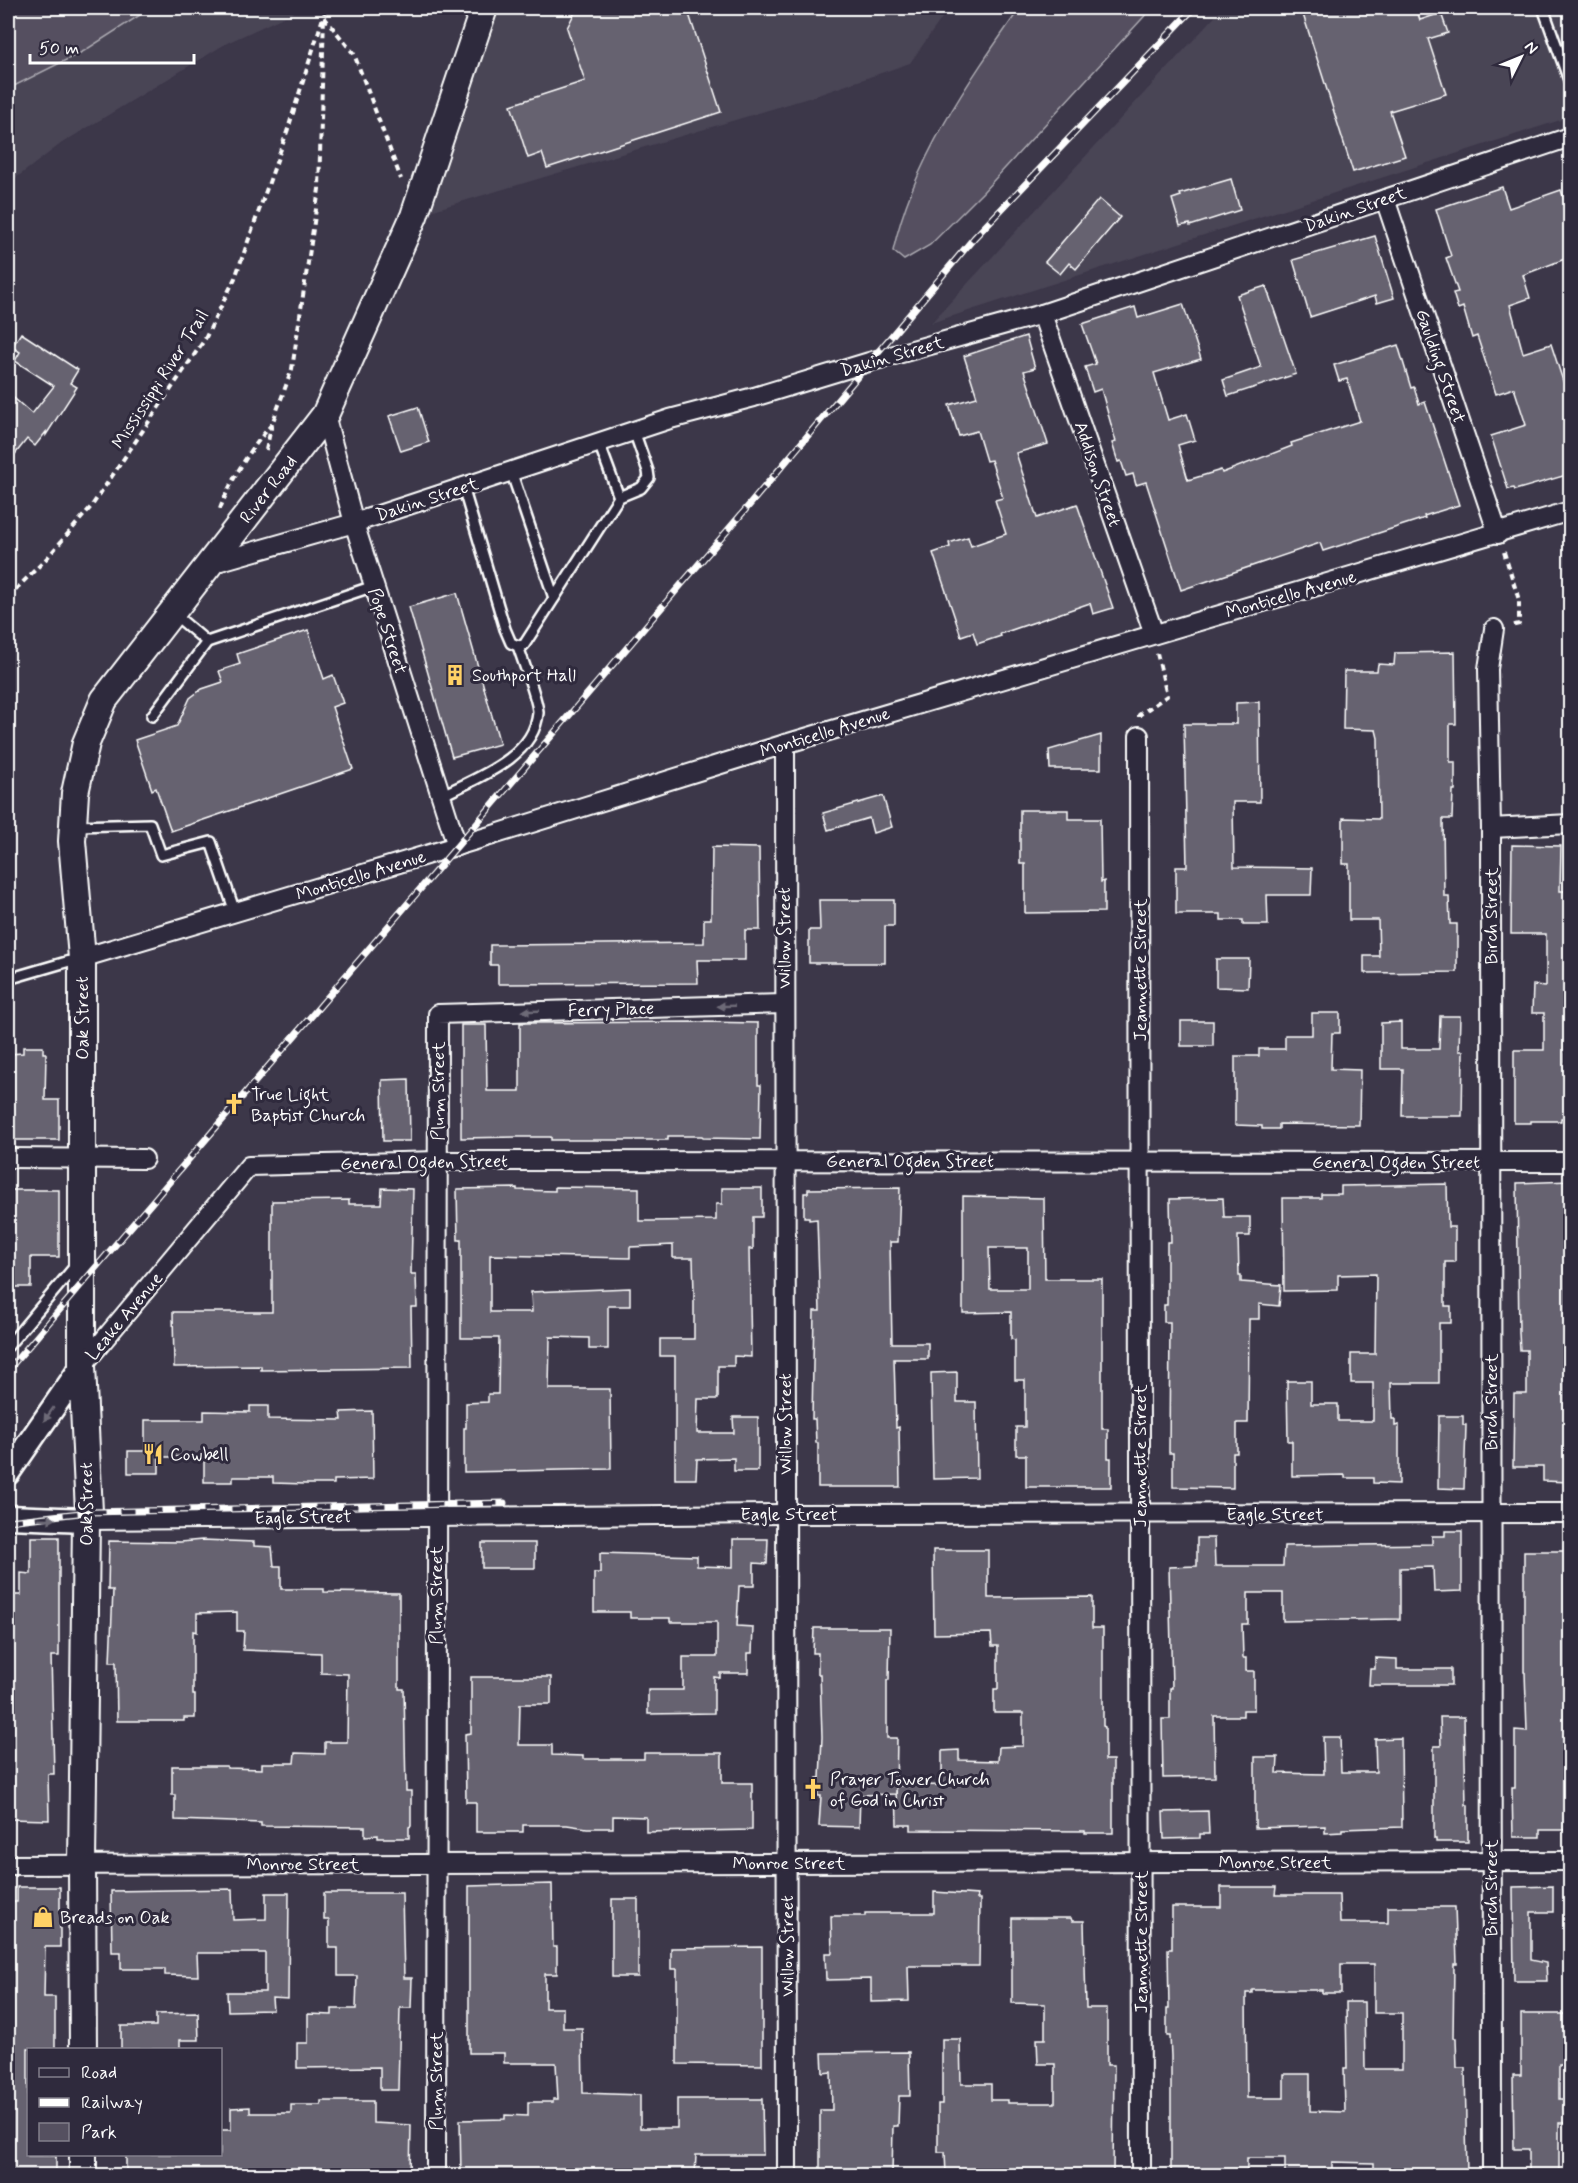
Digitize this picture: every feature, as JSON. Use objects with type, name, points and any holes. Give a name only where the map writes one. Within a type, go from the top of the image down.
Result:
[{"type":"main road","name":"River Road","points":[[82,958],[72,841],[75,792],[86,743],[104,700],[325,415],[414,216],[483,8]]},
{"type":"main road","name":"Oak Street","points":[[82,958],[82,1366],[88,1512],[86,1520],[82,1864],[83,2048]]},
{"type":"main road","points":[[83,2156],[83,2175]]},
{"type":"street","name":"Dakin Street","points":[[210,564],[354,523],[670,419],[1042,314],[1570,137]]},
{"type":"street","name":"Gaulding Street","points":[[1385,199],[1498,534]]},
{"type":"street","name":"Addison Street","points":[[1042,314],[1155,642]]},
{"type":"street","name":"Pope Street","points":[[325,415],[354,523],[457,846]]},
{"type":"street","name":"Monticello Avenue","points":[[82,958],[457,846],[784,744],[1155,642],[1570,511]]},
{"type":"street","name":"Birch Street","points":[[1492,2175],[1491,828],[1488,669],[1494,629]]},
{"type":"street","name":"Jeannette Street","points":[[1139,736],[1141,2175]]},
{"type":"street","name":"Willow Street","points":[[784,744],[788,2175]]},
{"type":"street","points":[[1491,828],[1570,824]]},
{"type":"street","name":"Ferry Place","points":[[438,1014],[784,1004]]},
{"type":"street","name":"Plum Street","points":[[436,2175],[438,1014]]},
{"type":"street","points":[[8,1158],[144,1159]]},
{"type":"street","name":"General Ogden Street","points":[[249,1166],[438,1161],[1570,1162]]},
{"type":"street","name":"Leake Avenue","points":[[8,1473],[82,1366],[249,1166]]},
{"type":"street","name":"Eagle Street","points":[[8,1517],[86,1520],[785,1514],[1570,1513]]},
{"type":"street","name":"Monroe Street","points":[[8,1865],[1570,1861]]},
{"type":"lane","points":[[1543,8],[1567,64],[1570,83]]},
{"type":"lane","points":[[463,487],[505,629],[511,643],[518,646],[524,645],[619,497],[641,488],[649,478],[634,431]]},
{"type":"lane","points":[[599,443],[619,497]]},
{"type":"lane","points":[[512,471],[554,598]]},
{"type":"lane","points":[[152,716],[207,642],[374,586]]},
{"type":"lane","points":[[172,612],[207,642]]},
{"type":"lane","points":[[441,796],[505,764],[533,732],[539,711],[518,646]]},
{"type":"lane","points":[[73,826],[150,824],[161,855],[211,842],[235,912]]},
{"type":"lane","points":[[8,979],[82,958]]},
{"type":"lane","points":[[8,1346],[83,1257]]},
{"type":"path","name":"Mississippi River Trail","points":[[8,597],[47,558],[92,507],[206,339],[239,268],[288,129],[326,8]]},
{"type":"path","points":[[324,16],[354,54],[414,216]]},
{"type":"path","points":[[272,424],[292,369],[319,189],[324,16]]},
{"type":"path","points":[[1504,552],[1519,600]]},
{"type":"path","points":[[1139,736],[1139,715],[1167,696],[1155,642]]},
{"type":"shaded area","points":[[8,8],[303,8],[227,43],[62,143],[8,184]]},
{"type":"shaded area","points":[[497,8],[949,8],[910,63],[815,96],[427,212]]},
{"type":"shaded area","points":[[1223,8],[1570,8],[1570,117],[931,323]]},
{"type":"green space","points":[[8,8],[151,8],[84,51],[8,89]]},
{"type":"green space","points":[[1020,8],[1152,8],[983,192],[930,245],[904,260],[893,251],[902,217],[928,154],[962,93]]},
{"type":"building","points":[[577,8],[687,8],[721,112],[547,168],[542,153],[528,158],[511,105],[585,81],[567,28]]},
{"type":"building","points":[[1301,8],[1416,8],[1420,20],[1441,13],[1448,33],[1428,39],[1446,94],[1390,111],[1405,156],[1353,172]]},
{"type":"building","points":[[1231,179],[1240,210],[1190,226],[1190,224],[1180,226],[1172,199],[1181,196],[1180,194]]},
{"type":"building","points":[[1502,187],[1509,208],[1561,190],[1570,216],[1570,257],[1523,275],[1530,298],[1510,305],[1523,353],[1551,344],[1564,384],[1570,382],[1570,474],[1515,490],[1514,488],[1508,489],[1491,436],[1526,425],[1514,388],[1496,394],[1477,336],[1472,338],[1463,307],[1458,309],[1453,293],[1458,292],[1446,258],[1451,256],[1436,209]]},
{"type":"building","points":[[1099,199],[1120,217],[1076,269],[1069,263],[1060,274],[1045,262]]},
{"type":"building","points":[[1375,236],[1394,298],[1377,303],[1375,296],[1310,317],[1293,260]]},
{"type":"building","points":[[1266,286],[1296,374],[1228,396],[1223,380],[1261,367],[1237,295]]},
{"type":"building","points":[[1183,304],[1201,359],[1154,373],[1168,420],[1187,414],[1195,440],[1178,445],[1188,480],[1221,470],[1222,473],[1292,446],[1291,443],[1360,421],[1347,379],[1339,381],[1334,365],[1398,345],[1411,388],[1414,387],[1419,404],[1425,402],[1459,505],[1323,551],[1320,543],[1181,590],[1146,482],[1136,485],[1133,474],[1126,476],[1121,461],[1118,462],[1112,443],[1116,442],[1101,389],[1093,392],[1085,367],[1096,364],[1082,324],[1135,307],[1138,318]]},
{"type":"building","points":[[21,333],[78,370],[70,383],[77,387],[46,435],[46,432],[35,446],[27,439],[8,463],[8,393],[32,414],[54,386],[15,361],[20,352],[12,347]]},
{"type":"building","points":[[1026,336],[1035,368],[1024,371],[1048,444],[1016,453],[1037,518],[1077,504],[1113,608],[1093,614],[1090,603],[977,644],[973,632],[961,636],[933,553],[950,547],[949,543],[968,537],[971,546],[1006,534],[995,500],[1003,498],[991,460],[986,461],[977,431],[959,436],[949,405],[977,397],[964,356]]},
{"type":"building","points":[[418,407],[429,442],[401,451],[389,416]]},
{"type":"building","name":"Southport Hall","points":[[457,593],[500,744],[452,757],[409,607]]},
{"type":"building","points":[[308,630],[324,679],[333,675],[343,703],[332,707],[353,769],[171,831],[156,788],[152,790],[135,740],[177,726],[190,698],[202,689],[223,682],[219,671],[240,664],[237,654]]},
{"type":"building","points":[[1455,652],[1456,724],[1450,724],[1450,762],[1455,762],[1455,790],[1453,790],[1452,819],[1443,819],[1444,896],[1449,896],[1450,924],[1457,924],[1457,972],[1364,973],[1364,956],[1379,956],[1378,920],[1349,920],[1349,864],[1343,864],[1343,818],[1379,819],[1378,738],[1376,730],[1343,729],[1344,671],[1377,671],[1378,664],[1394,665],[1395,653]]},
{"type":"building","points":[[1259,702],[1260,802],[1233,802],[1234,867],[1312,868],[1311,895],[1267,895],[1268,925],[1243,925],[1243,920],[1221,920],[1221,914],[1176,914],[1176,867],[1187,867],[1184,724],[1236,724],[1236,703]]},
{"type":"building","points":[[1101,735],[1101,769],[1050,769],[1049,750]]},
{"type":"building","points":[[883,796],[892,827],[873,833],[869,818],[828,830],[823,813]]},
{"type":"building","points":[[1020,810],[1068,810],[1068,819],[1100,819],[1104,912],[1025,913],[1025,864],[1020,864]]},
{"type":"building","points":[[1512,845],[1561,846],[1560,891],[1569,891],[1570,1028],[1566,1028],[1566,1068],[1570,1068],[1570,1118],[1561,1118],[1561,1121],[1514,1123],[1514,1050],[1544,1050],[1544,1013],[1532,1013],[1533,985],[1546,986],[1546,934],[1511,934]]},
{"type":"building","points":[[712,847],[759,848],[760,930],[745,930],[745,960],[697,960],[698,983],[498,984],[498,965],[490,965],[490,945],[704,943],[704,919],[711,919]]},
{"type":"building","points":[[819,900],[894,900],[894,926],[885,926],[885,963],[809,963],[809,930],[820,930]]},
{"type":"building","points":[[1216,959],[1249,959],[1248,988],[1216,987]]},
{"type":"building","points":[[1312,1013],[1340,1013],[1340,1033],[1332,1033],[1331,1069],[1360,1070],[1359,1125],[1279,1124],[1279,1129],[1262,1129],[1262,1126],[1235,1125],[1235,1056],[1259,1056],[1259,1049],[1285,1049],[1285,1035],[1312,1035]]},
{"type":"building","points":[[1440,1016],[1460,1016],[1459,1051],[1463,1051],[1462,1116],[1402,1116],[1403,1069],[1381,1069],[1381,1023],[1401,1022],[1401,1049],[1439,1049]]},
{"type":"building","points":[[1181,1021],[1213,1021],[1213,1046],[1181,1046]]},
{"type":"building","points":[[520,1023],[758,1023],[758,1085],[761,1085],[760,1139],[703,1138],[702,1136],[668,1136],[668,1140],[551,1140],[551,1137],[461,1138],[461,1025],[486,1025],[487,1091],[520,1091]]},
{"type":"building","points":[[23,1047],[43,1047],[43,1053],[46,1053],[45,1100],[59,1100],[59,1140],[8,1140],[8,1054],[23,1053]]},
{"type":"building","points":[[409,1079],[410,1141],[383,1141],[382,1080]]},
{"type":"building","points":[[1570,1181],[1570,1482],[1543,1481],[1543,1467],[1513,1467],[1514,1394],[1527,1394],[1527,1350],[1520,1350],[1519,1333],[1517,1183]]},
{"type":"building","points":[[1447,1184],[1448,1227],[1455,1227],[1455,1262],[1445,1262],[1445,1306],[1451,1306],[1451,1323],[1439,1323],[1439,1383],[1391,1383],[1392,1419],[1395,1419],[1395,1426],[1399,1425],[1399,1484],[1373,1483],[1373,1478],[1345,1478],[1345,1475],[1292,1476],[1292,1441],[1288,1441],[1287,1381],[1311,1381],[1311,1404],[1338,1404],[1338,1421],[1373,1421],[1373,1383],[1351,1383],[1351,1354],[1375,1354],[1376,1274],[1338,1275],[1338,1290],[1284,1291],[1283,1198],[1321,1198],[1321,1194],[1341,1194],[1341,1186]]},
{"type":"building","points":[[555,1187],[639,1188],[639,1221],[716,1220],[716,1204],[722,1204],[722,1188],[762,1188],[762,1217],[753,1217],[753,1249],[749,1249],[751,1357],[734,1356],[734,1366],[718,1366],[718,1399],[698,1399],[697,1433],[734,1433],[733,1417],[758,1417],[758,1471],[734,1471],[734,1458],[697,1459],[696,1479],[675,1479],[675,1356],[660,1356],[660,1339],[694,1339],[694,1293],[693,1258],[673,1258],[673,1245],[630,1247],[630,1258],[490,1255],[490,1312],[532,1312],[531,1292],[630,1288],[630,1306],[608,1306],[608,1349],[589,1349],[589,1338],[550,1337],[549,1389],[610,1389],[611,1469],[464,1472],[466,1403],[488,1402],[488,1394],[498,1394],[499,1338],[461,1338],[461,1240],[458,1240],[457,1189],[517,1188],[517,1190],[555,1191]]},
{"type":"building","points":[[382,1188],[413,1189],[411,1274],[416,1274],[417,1307],[411,1307],[412,1368],[261,1370],[261,1366],[174,1367],[173,1312],[272,1312],[272,1201],[349,1200],[349,1204],[381,1204]]},
{"type":"building","points":[[900,1188],[898,1242],[890,1242],[892,1343],[928,1343],[928,1359],[894,1359],[896,1428],[899,1427],[900,1487],[818,1487],[818,1443],[816,1443],[815,1419],[812,1419],[814,1311],[820,1311],[817,1219],[809,1220],[809,1217],[804,1217],[804,1193],[808,1193],[808,1189]]},
{"type":"building","points":[[8,1190],[59,1190],[59,1257],[31,1257],[31,1287],[8,1287]]},
{"type":"building","points":[[963,1196],[1044,1198],[1045,1279],[1102,1279],[1102,1429],[1108,1429],[1111,1487],[1026,1487],[1026,1455],[1016,1455],[1016,1427],[1025,1427],[1025,1380],[1015,1380],[1015,1340],[1011,1339],[1011,1312],[963,1313]],"holes":[[[989,1248],[1028,1248],[1028,1289],[990,1289]]]},
{"type":"building","points":[[1223,1198],[1224,1217],[1250,1217],[1250,1236],[1238,1236],[1241,1282],[1281,1285],[1279,1306],[1259,1304],[1259,1319],[1249,1319],[1248,1423],[1237,1423],[1237,1453],[1233,1453],[1233,1488],[1173,1487],[1173,1453],[1169,1453],[1170,1322],[1164,1322],[1164,1305],[1167,1305],[1167,1242],[1171,1242],[1170,1199]]},
{"type":"building","points":[[957,1372],[957,1402],[976,1402],[977,1478],[933,1479],[931,1373]]},
{"type":"building","points":[[250,1406],[268,1406],[268,1419],[342,1420],[341,1412],[372,1411],[373,1479],[334,1480],[334,1484],[306,1484],[273,1483],[273,1477],[233,1477],[233,1482],[204,1482],[204,1457],[159,1457],[159,1473],[128,1473],[128,1451],[145,1451],[145,1420],[204,1420],[204,1411],[250,1412]]},
{"type":"building","points":[[1439,1416],[1463,1416],[1463,1425],[1466,1425],[1464,1489],[1438,1488]]},
{"type":"building","points":[[1445,1531],[1462,1531],[1462,1591],[1434,1592],[1433,1567],[1400,1568],[1400,1619],[1283,1621],[1283,1593],[1248,1593],[1248,1624],[1242,1624],[1243,1658],[1246,1658],[1246,1671],[1254,1671],[1254,1710],[1243,1710],[1243,1716],[1214,1716],[1215,1777],[1163,1778],[1162,1719],[1170,1719],[1170,1688],[1172,1688],[1169,1567],[1197,1566],[1197,1538],[1214,1538],[1215,1566],[1283,1566],[1284,1546],[1432,1544],[1432,1536],[1445,1536]]},
{"type":"building","points":[[31,1537],[59,1537],[59,1656],[51,1656],[54,1774],[48,1774],[49,1820],[8,1819],[8,1595],[21,1595],[21,1573],[31,1574]]},
{"type":"building","points":[[733,1539],[768,1539],[767,1564],[754,1563],[754,1586],[739,1586],[737,1626],[753,1627],[752,1653],[748,1653],[748,1673],[720,1673],[720,1678],[714,1677],[714,1713],[648,1714],[648,1690],[683,1690],[683,1657],[717,1657],[717,1622],[670,1622],[670,1618],[630,1618],[630,1612],[594,1612],[594,1573],[600,1573],[600,1553],[697,1556],[697,1566],[733,1567]]},
{"type":"building","points":[[109,1541],[254,1542],[254,1546],[272,1547],[274,1566],[281,1566],[281,1589],[399,1593],[399,1689],[404,1689],[406,1791],[411,1791],[409,1838],[365,1836],[365,1827],[261,1826],[261,1823],[175,1820],[172,1766],[227,1766],[227,1768],[262,1769],[262,1763],[294,1763],[295,1753],[325,1754],[325,1742],[347,1742],[348,1674],[321,1673],[321,1653],[243,1650],[244,1631],[237,1631],[237,1612],[197,1613],[197,1632],[193,1631],[195,1718],[184,1718],[184,1721],[117,1721],[116,1662],[110,1662],[113,1590],[108,1590]]},
{"type":"building","points":[[482,1543],[535,1543],[535,1568],[482,1568]]},
{"type":"building","points":[[933,1550],[988,1550],[988,1598],[1092,1597],[1092,1628],[1103,1628],[1103,1726],[1105,1727],[1105,1760],[1113,1760],[1113,1833],[911,1830],[911,1825],[897,1825],[896,1786],[942,1785],[942,1751],[959,1750],[959,1760],[998,1761],[999,1747],[1023,1746],[1023,1713],[994,1713],[994,1689],[998,1689],[998,1646],[992,1646],[991,1633],[934,1634]]},
{"type":"building","points":[[1524,1551],[1570,1551],[1570,1830],[1540,1830],[1540,1837],[1513,1837],[1512,1788],[1515,1788],[1515,1730],[1527,1731],[1524,1672]]},
{"type":"building","points":[[814,1628],[890,1628],[887,1738],[897,1738],[896,1794],[860,1795],[859,1827],[819,1826],[821,1796],[818,1796],[817,1778],[820,1778],[822,1737],[818,1653],[813,1653]]},
{"type":"building","points":[[1375,1658],[1397,1659],[1397,1669],[1451,1669],[1451,1685],[1369,1685],[1370,1669],[1375,1669]]},
{"type":"building","points":[[471,1677],[551,1677],[551,1704],[520,1704],[519,1745],[552,1745],[552,1755],[583,1756],[583,1759],[644,1759],[644,1753],[722,1753],[722,1783],[752,1783],[752,1830],[646,1832],[646,1817],[613,1816],[613,1828],[523,1825],[523,1832],[476,1832],[476,1802],[466,1802],[465,1734],[471,1733]]},
{"type":"building","points":[[1440,1717],[1464,1717],[1468,1842],[1436,1842],[1434,1839],[1434,1746],[1441,1746]]},
{"type":"building","points":[[1323,1737],[1340,1737],[1341,1772],[1376,1772],[1375,1739],[1401,1738],[1402,1827],[1342,1829],[1342,1832],[1325,1833],[1325,1826],[1255,1828],[1255,1757],[1278,1757],[1277,1773],[1324,1774]]},
{"type":"building","points":[[1208,1811],[1209,1834],[1200,1834],[1200,1838],[1164,1839],[1163,1812]]},
{"type":"building","points":[[552,1884],[553,1947],[557,1947],[557,1974],[545,1974],[545,2008],[563,2008],[563,2028],[582,2028],[583,2093],[640,2095],[640,2128],[677,2128],[677,2099],[762,2099],[763,2155],[696,2155],[695,2175],[461,2175],[460,2120],[505,2119],[505,2115],[528,2116],[528,2102],[553,2102],[553,2099],[558,2099],[556,2063],[504,2063],[504,2053],[469,2053],[469,1886]]},
{"type":"building","points":[[1553,1886],[1553,1912],[1531,1912],[1531,1960],[1546,1963],[1547,1981],[1514,1981],[1513,1887]]},
{"type":"building","points":[[17,1887],[60,1887],[60,1947],[45,1947],[44,1997],[55,1997],[55,2048],[27,2048],[27,2156],[56,2156],[56,2175],[8,2175],[8,1902],[17,1902]]},
{"type":"building","points":[[1221,1887],[1276,1887],[1275,1895],[1339,1895],[1340,1923],[1388,1923],[1388,1907],[1455,1907],[1457,1964],[1454,1964],[1453,2038],[1456,2038],[1457,2068],[1465,2068],[1467,2175],[1374,2175],[1374,2163],[1332,2162],[1332,2175],[1285,2174],[1285,2158],[1247,2158],[1247,2175],[1171,2175],[1171,2056],[1170,2036],[1167,2036],[1167,2009],[1169,2009],[1168,1949],[1172,1949],[1172,1907],[1221,1907]],"holes":[[[1341,1964],[1374,1964],[1374,2013],[1402,2013],[1402,2069],[1365,2069],[1364,2002],[1346,2002],[1345,2112],[1310,2111],[1310,2074],[1284,2074],[1284,2098],[1247,2098],[1246,1993],[1252,1993],[1252,1990],[1322,1990],[1322,1993],[1341,1993]]]},
{"type":"building","points":[[232,1889],[233,1920],[266,1919],[266,1893],[289,1893],[288,1999],[272,1998],[273,2010],[228,2011],[227,1992],[265,1992],[265,1953],[197,1953],[198,1976],[165,1975],[165,1969],[121,1969],[121,1952],[112,1952],[111,1891]]},
{"type":"building","points":[[934,1892],[978,1895],[977,1899],[980,1899],[979,1966],[908,1966],[909,2001],[871,2002],[871,1979],[826,1980],[825,1953],[832,1953],[831,1916],[865,1916],[865,1913],[934,1913]]},
{"type":"building","points":[[324,1893],[402,1893],[404,1978],[412,1978],[411,2008],[400,2008],[398,2090],[380,2090],[380,2067],[297,2068],[297,2043],[308,2043],[308,2014],[332,2015],[332,2009],[356,2009],[357,1976],[338,1976],[338,1948],[329,1948],[329,1920],[324,1920]]},
{"type":"building","points":[[612,1899],[638,1899],[638,1977],[612,1977]]},
{"type":"building","points":[[1012,1918],[1071,1918],[1072,1921],[1084,1921],[1086,2008],[1107,2008],[1107,2065],[1114,2065],[1113,2175],[946,2175],[945,2152],[938,2152],[938,2104],[942,2104],[942,2039],[960,2039],[961,2084],[991,2084],[991,2100],[1008,2100],[1008,2103],[1055,2103],[1055,2064],[1038,2064],[1037,2039],[1045,2039],[1045,2004],[1012,2003]]},
{"type":"building","points":[[762,1947],[762,2065],[677,2064],[677,1969],[671,1969],[671,1948]]},
{"type":"building","points":[[198,2013],[199,2040],[180,2040],[180,2048],[121,2048],[121,2026],[156,2026],[156,2014]]},
{"type":"building","points":[[1521,2014],[1570,2014],[1570,2065],[1559,2065],[1559,2099],[1570,2099],[1570,2123],[1559,2123],[1559,2175],[1529,2175],[1529,2149],[1514,2149],[1513,2075],[1521,2075]]},
{"type":"building","points":[[909,2052],[910,2096],[899,2096],[898,2126],[893,2126],[892,2175],[820,2175],[820,2110],[832,2110],[831,2072],[823,2073],[822,2053]]},
{"type":"building","points":[[321,2101],[373,2101],[373,2123],[411,2125],[410,2175],[126,2175],[126,2156],[222,2156],[222,2130],[231,2130],[231,2108],[250,2107],[250,2113],[291,2113],[291,2105],[321,2105]]},
{"type":"railway","points":[[8,1370],[746,509],[974,238],[1194,8]]},
{"type":"railway","points":[[8,1521],[89,1512],[504,1503]]},
{"type":"place","name":"Southport Hall","points":[[455,675]]},
{"type":"place","name":"True Light Baptist Church","points":[[234,1104]]},
{"type":"place","name":"Cowbell","points":[[153,1454]]},
{"type":"place","name":"Prayer Tower Church of God in Christ","points":[[813,1789]]},
{"type":"place","name":"Breads on Oak","points":[[43,1917]]}]
